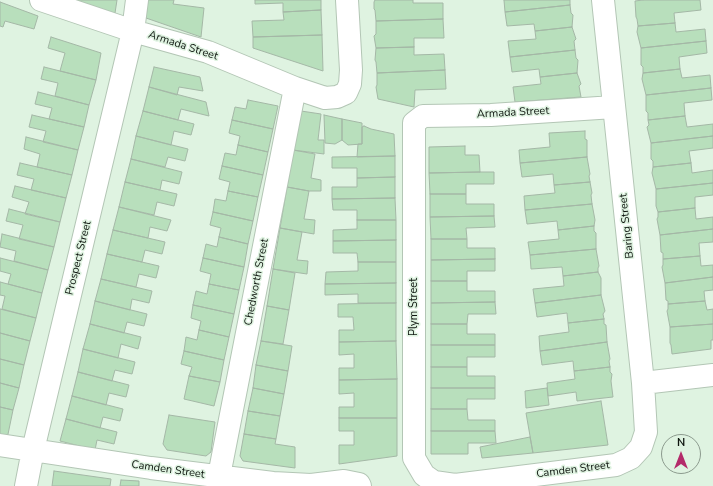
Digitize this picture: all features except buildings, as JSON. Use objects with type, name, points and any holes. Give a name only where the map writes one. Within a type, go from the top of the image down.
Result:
[{"type":"street","name":"Armada Street","points":[[41,0],[133,31],[208,52],[295,88],[325,98],[337,97],[346,93],[350,84],[351,70],[347,0]]},
{"type":"street","name":"Prospect Street","points":[[26,486],[32,450],[133,31],[137,0]]},
{"type":"street","name":"Baring Street","points":[[603,0],[643,383]]},
{"type":"street","name":"Chedworth Street","points":[[218,481],[295,88]]},
{"type":"street","name":"Armada Street","points":[[414,124],[423,116],[492,115],[614,107]]},
{"type":"street","name":"Plym Street","points":[[414,124],[414,458],[424,474],[434,482]]},
{"type":"street","points":[[643,383],[713,375]]},
{"type":"street","name":"Camden Street","points":[[434,482],[455,485],[616,465],[631,458],[641,447],[646,432],[643,383]]},
{"type":"street","name":"Camden Street","points":[[0,445],[32,450],[150,477],[311,485],[344,481],[359,484],[360,486]]}]
